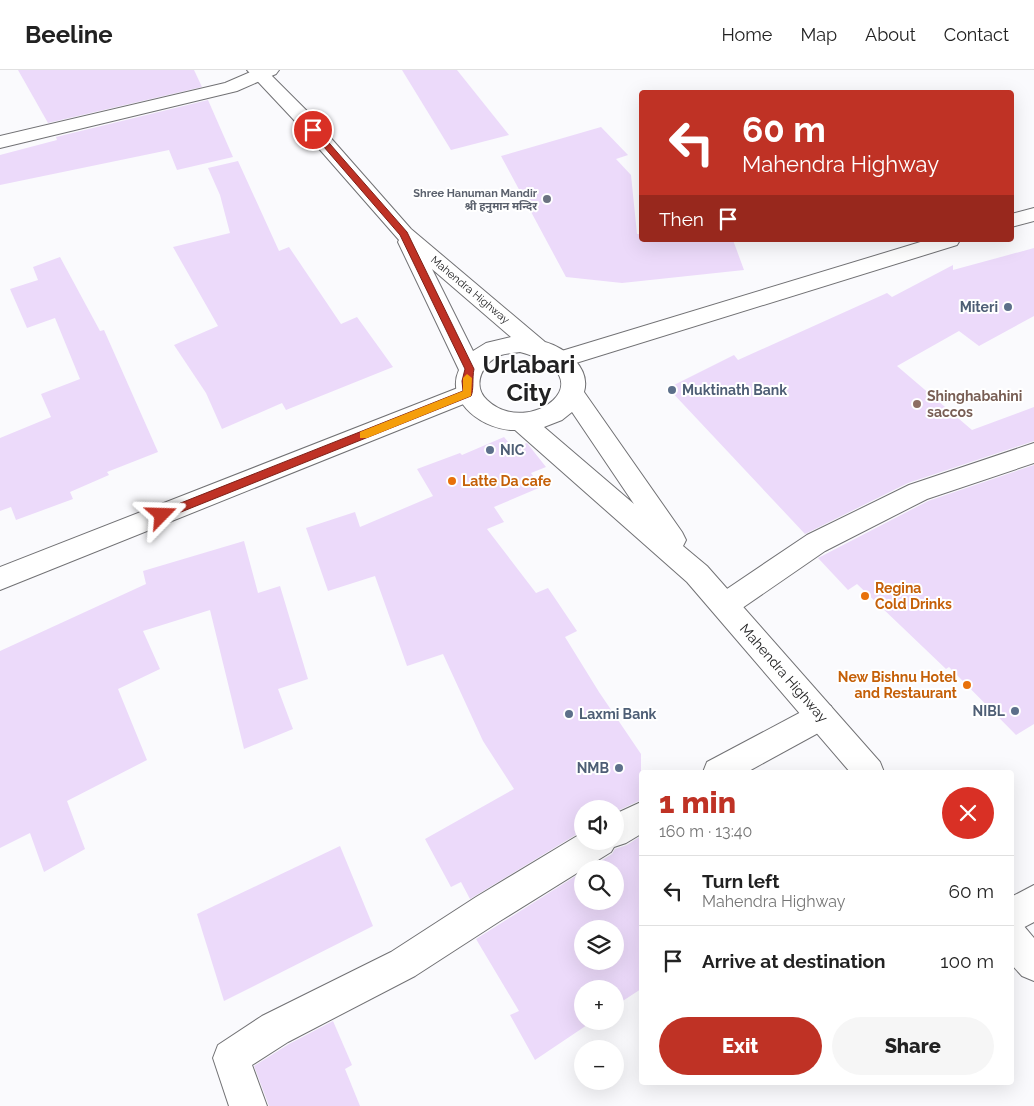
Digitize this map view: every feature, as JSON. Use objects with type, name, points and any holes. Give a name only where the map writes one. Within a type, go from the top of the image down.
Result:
[{"type":"main road","points":[[0,142],[231,87],[262,71]]},
{"type":"main road","name":"Mahendra Highway","points":[[262,71],[404,234],[536,346]]},
{"type":"main road","points":[[1014,220],[1034,214]]},
{"type":"main road","name":"Mahendra Highway","points":[[404,234],[469,381]]},
{"type":"main road","points":[[563,360],[944,242]]},
{"type":"main road","points":[[520,344],[536,346],[551,351],[563,360],[571,370],[574,382],[572,394],[565,405],[552,414],[537,420],[522,422],[503,420],[487,414],[476,404],[469,381],[477,359],[489,351],[504,346],[520,344]]},
{"type":"main road","points":[[0,579],[469,381]]},
{"type":"main road","name":"Mahendra Highway","points":[[572,394],[697,574]]},
{"type":"main road","name":"Mahendra Highway","points":[[522,422],[697,574],[867,770]]},
{"type":"main road","points":[[725,605],[816,543],[918,492],[1034,453]]},
{"type":"main road","points":[[722,770],[820,716]]},
{"type":"main road","points":[[624,827],[639,818]]},
{"type":"main road","points":[[248,1106],[231,1058],[275,1028],[403,964],[488,909],[585,850]]},
{"type":"main road","points":[[1014,915],[1034,902]]},
{"type":"main road","points":[[1014,941],[1034,964]]},
{"type":"building","points":[[18,70],[194,70],[202,87],[48,123]]},
{"type":"building","points":[[402,70],[457,70],[509,135],[451,150]]},
{"type":"building","points":[[208,100],[233,157],[177,170],[169,150],[0,185],[0,155],[57,140],[56,137]]},
{"type":"building","points":[[601,127],[628,155],[616,159],[631,175],[639,242],[734,242],[744,270],[622,283],[566,277],[501,156]]},
{"type":"building","points":[[238,161],[279,251],[289,247],[341,324],[357,317],[393,367],[286,410],[282,403],[222,429],[206,393],[174,345],[218,326],[173,247],[230,233],[220,195],[208,168]]},
{"type":"building","points":[[1034,248],[1034,316],[979,346],[959,331],[897,366],[972,430],[1034,407],[1034,441],[908,483],[805,534],[668,388],[734,355],[738,360],[887,293],[892,297],[953,265],[953,270]]},
{"type":"building","points":[[60,257],[100,331],[104,330],[158,452],[107,472],[109,475],[70,492],[73,499],[16,520],[11,507],[0,511],[0,438],[51,417],[41,394],[80,379],[55,318],[27,328],[10,289],[38,280],[33,267]]},
{"type":"building","points":[[504,437],[513,448],[527,443],[546,467],[531,473],[541,487],[494,507],[504,522],[487,529],[536,593],[548,588],[577,631],[565,637],[641,754],[639,801],[624,808],[624,800],[574,800],[574,836],[470,899],[461,882],[451,887],[425,839],[514,789],[483,741],[443,654],[407,666],[375,576],[328,591],[306,528],[355,512],[360,527],[433,496],[417,469],[460,453],[462,455]]},
{"type":"building","points":[[1034,465],[1034,724],[1016,735],[949,667],[946,669],[857,584],[848,590],[818,558],[928,501]]},
{"type":"building","points":[[244,541],[258,593],[280,586],[308,679],[278,689],[293,729],[244,749],[210,610],[143,631],[160,669],[118,689],[147,760],[67,801],[85,849],[44,872],[30,833],[0,848],[0,651],[146,584],[143,571]]},
{"type":"building","points":[[639,837],[639,990],[624,1000],[624,980],[574,980],[574,1030],[580,1030],[535,1060],[510,1015],[519,1011],[476,939],[574,877],[574,910],[624,910],[624,860],[602,860],[612,854],[614,850],[624,850],[624,846]]},
{"type":"building","points":[[340,846],[373,926],[224,1001],[197,914]]},
{"type":"building","points":[[333,1021],[352,1065],[345,1069],[360,1106],[269,1106],[254,1066],[289,1044]]},
{"type":"slow traffic","points":[[363,435],[468,393],[467,378]]},
{"type":"place","name":"Shree Hanuman Mandir श्री हनुमान मन्दिर","points":[[547,199]]},
{"type":"place","name":"Miteri","points":[[1008,307]]},
{"type":"place","name":"Muktinath Bank","points":[[672,390]]},
{"type":"place","name":"Shinghabahini saccos","points":[[917,404]]},
{"type":"place","name":"NIC","points":[[490,450]]},
{"type":"place","name":"Latte Da cafe","points":[[452,481]]},
{"type":"place","name":"Regina Cold Drinks","points":[[865,596]]},
{"type":"place","name":"New Bishnu Hotel and Restaurant","points":[[967,685]]},
{"type":"place","name":"NIBL","points":[[1015,711]]},
{"type":"place","name":"Laxmi Bank","points":[[569,714]]},
{"type":"place","name":"NMB","points":[[619,768]]},
{"type":"district","name":"Urlabari City","points":[[529,378]]},
{"type":"route","points":[[162,515],[468,393],[466,381],[470,369],[404,234],[313,130]]}]
